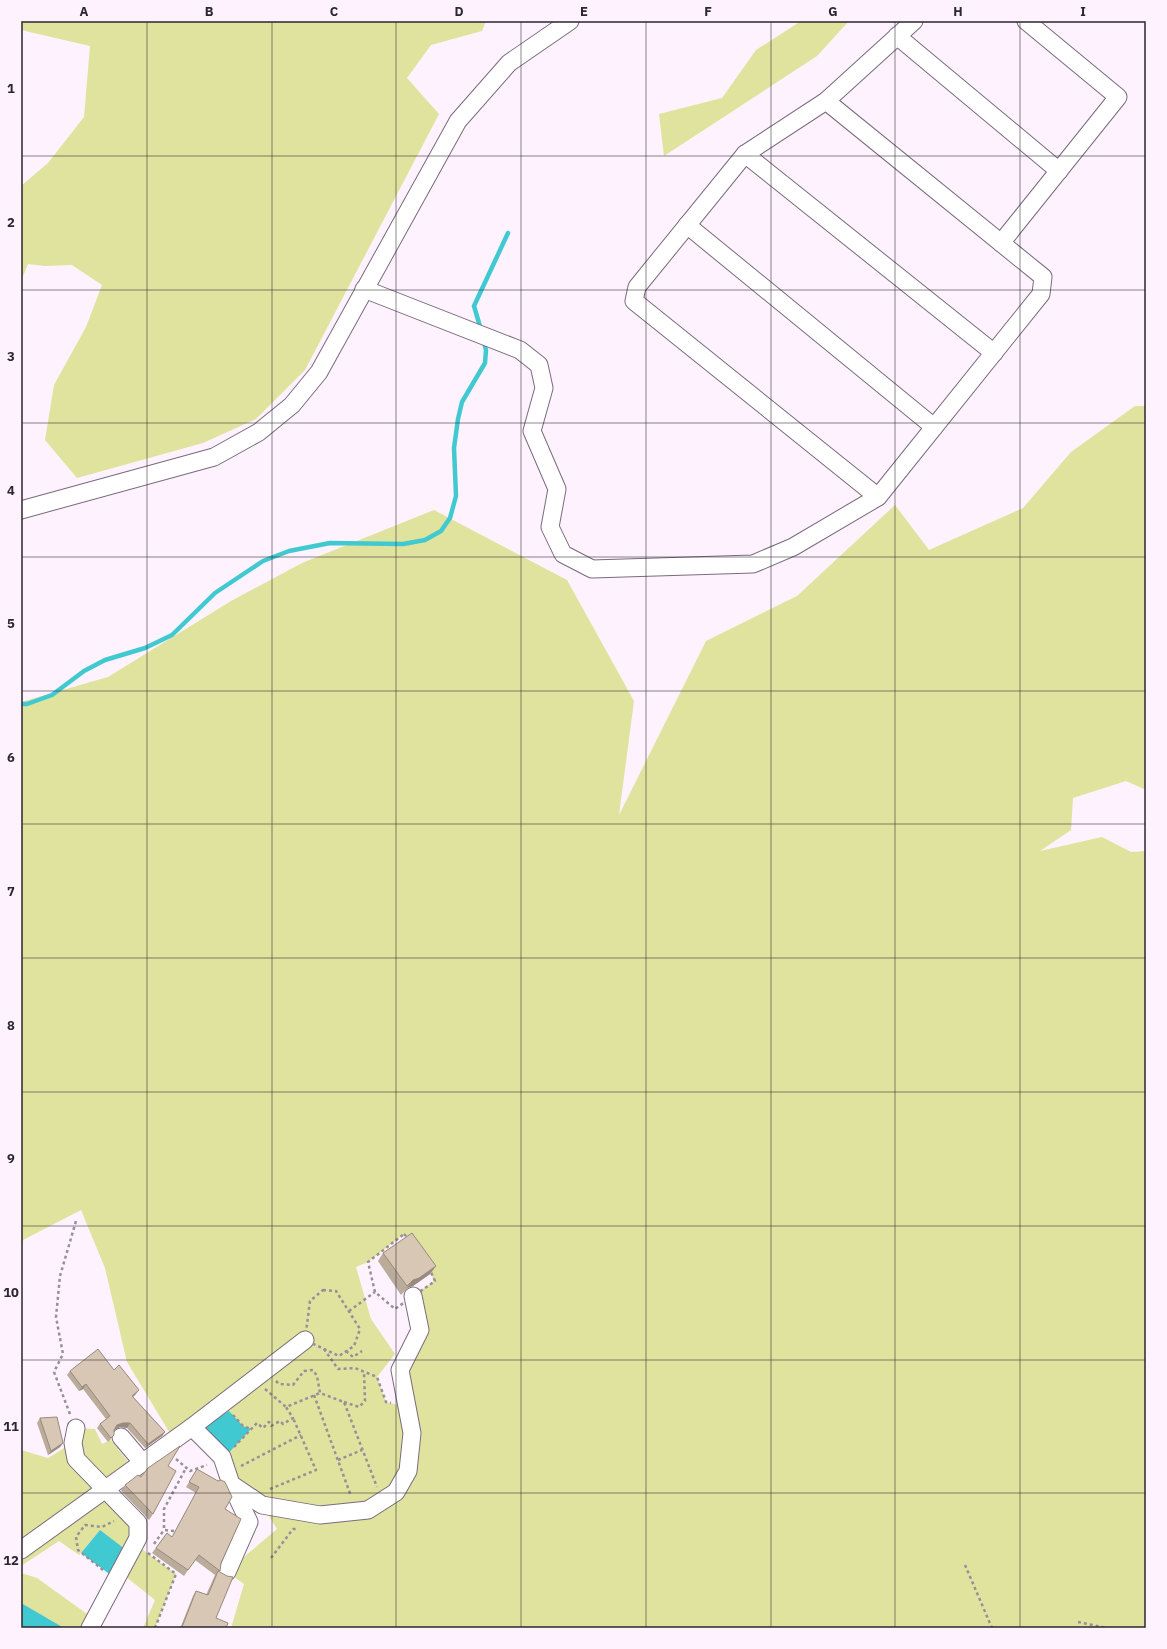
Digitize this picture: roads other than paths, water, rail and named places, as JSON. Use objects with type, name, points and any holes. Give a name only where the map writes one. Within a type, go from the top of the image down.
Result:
[{"type":"street","points":[[21,510],[214,457],[259,432],[292,405],[319,372],[458,121],[509,63],[570,21]]},
{"type":"street","points":[[878,497],[634,301],[638,287],[745,154],[826,101],[914,21]]},
{"type":"street","points":[[1001,243],[1118,97],[1026,21]]},
{"type":"street","points":[[897,36],[1059,170]]},
{"type":"street","points":[[364,289],[520,350],[539,365],[544,388],[532,431],[557,489],[550,527],[563,554],[592,569],[753,564],[793,546],[878,497],[1041,294],[1043,277],[826,101]]},
{"type":"street","points":[[745,154],[994,353]]},
{"type":"street","points":[[687,226],[934,427]]},
{"type":"street","points":[[192,1427],[227,1472],[251,1497],[262,1505],[320,1515],[368,1510],[396,1492],[408,1471],[412,1433],[400,1370],[420,1330],[413,1296]]},
{"type":"street","points":[[21,1550],[192,1427],[305,1340]]},
{"type":"street","points":[[76,1428],[73,1443],[76,1459],[138,1523],[138,1538],[90,1628]]},
{"type":"street","points":[[120,1437],[143,1463]]},
{"type":"street","points":[[227,1472],[249,1522],[227,1572]]},
{"type":"water","points":[[229,1411],[243,1426],[251,1429],[223,1459],[196,1432]]},
{"type":"water","points":[[100,1530],[130,1553],[116,1579],[81,1553]]},
{"type":"water","points":[[21,1603],[64,1628],[21,1628]]},
{"type":"waterway","points":[[481,330],[474,306],[508,233]]},
{"type":"waterway","points":[[21,704],[27,704],[52,695],[84,671],[105,660],[145,648],[172,635],[215,593],[263,561],[289,551],[330,543],[403,544],[425,540],[441,531],[450,518],[456,496],[454,448],[458,419],[462,402],[485,363],[486,350],[483,339]]}]
